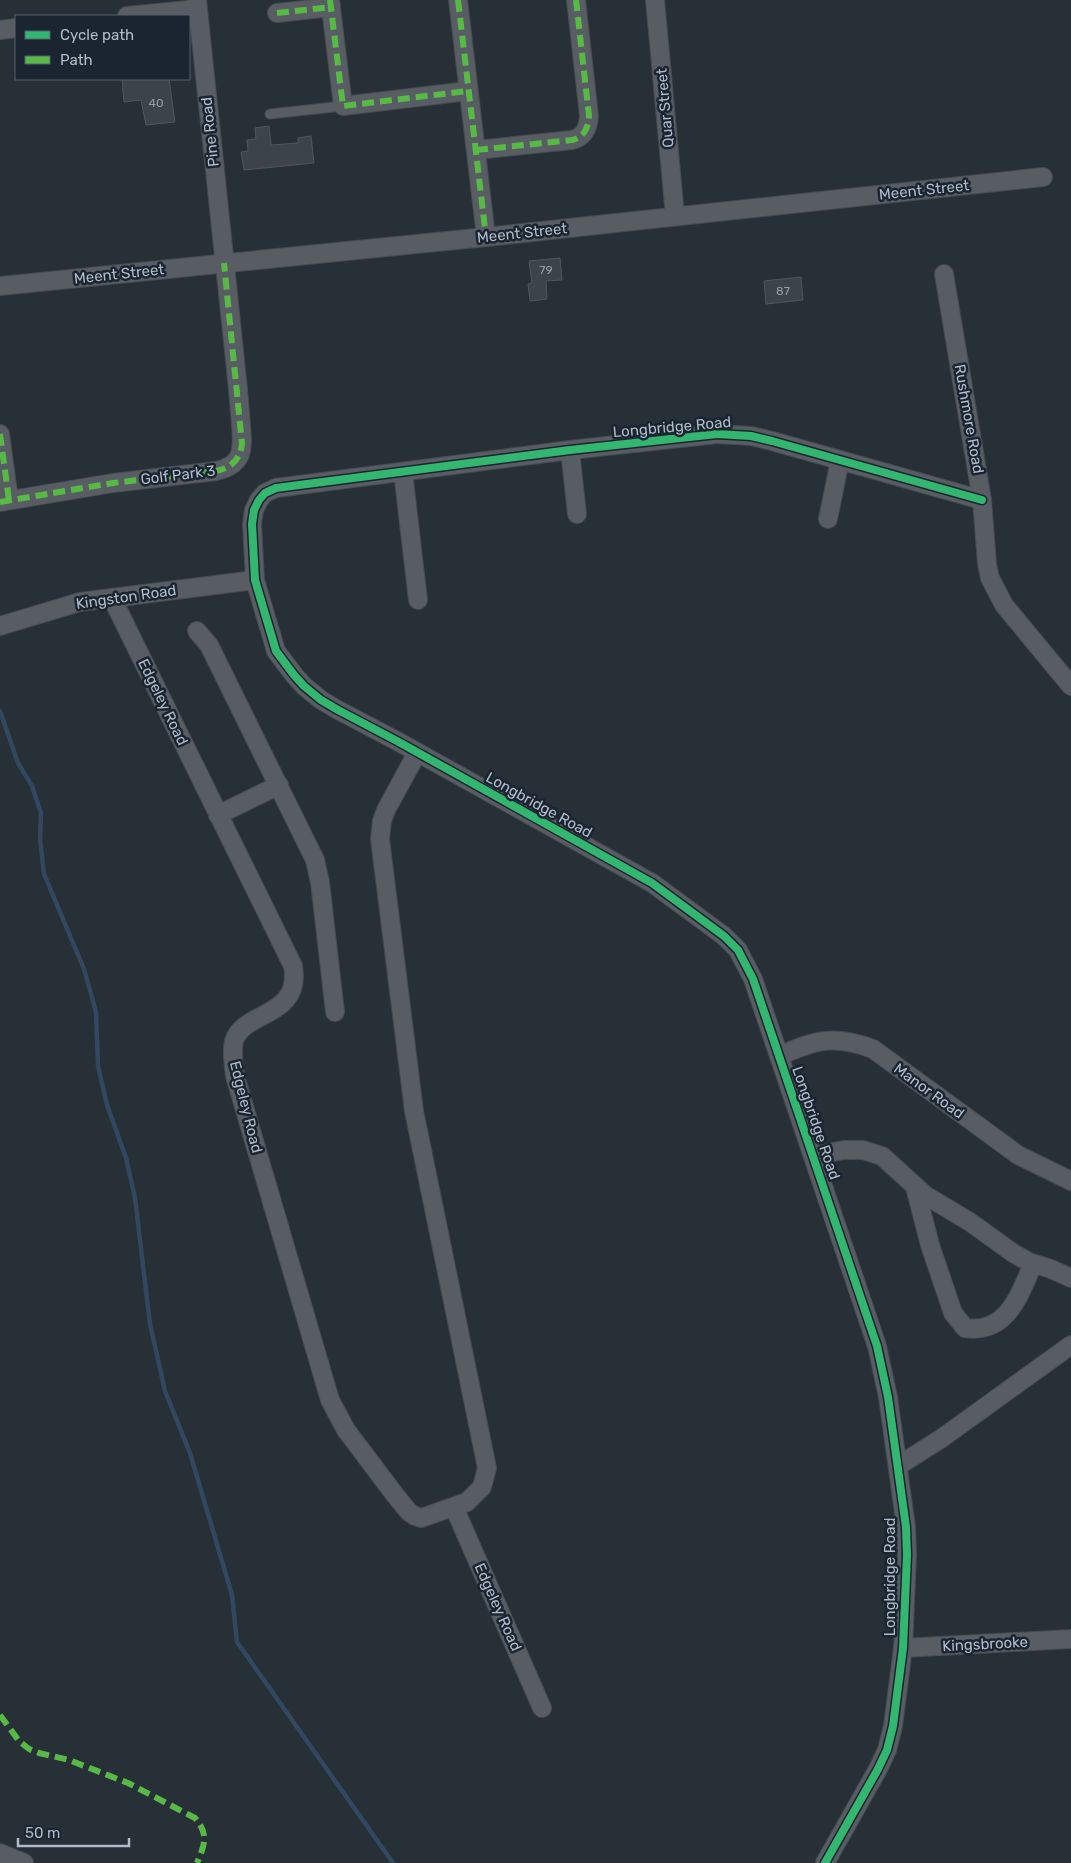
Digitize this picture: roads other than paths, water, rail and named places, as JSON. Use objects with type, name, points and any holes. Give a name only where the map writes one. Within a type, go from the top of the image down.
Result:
[{"type":"street","points":[[458,0],[486,238]]},
{"type":"street","points":[[476,150],[572,140],[578,139],[584,134],[589,123],[589,116],[576,0]]},
{"type":"street","name":"Quar Street","points":[[655,0],[675,216]]},
{"type":"street","points":[[133,15],[198,4]]},
{"type":"street","name":"Pine Road","points":[[198,4],[224,264]]},
{"type":"street","points":[[277,13],[331,4],[344,106],[468,91]]},
{"type":"street","points":[[0,30],[15,28]]},
{"type":"street","name":"Meent Street","points":[[0,286],[486,238],[1043,177]]},
{"type":"street","name":"Golf Park 3","points":[[0,434],[4,501],[112,482],[216,471],[230,466],[241,454],[242,444],[224,264]]},
{"type":"street","name":"Rushmore Road","points":[[944,274],[982,500],[987,564],[995,590],[1014,618],[1071,686]]},
{"type":"street","name":"Longbridge Road","points":[[825,1863],[878,1769],[887,1750],[893,1726],[903,1648],[907,1555],[905,1518],[883,1371],[877,1346],[753,979],[738,950],[724,936],[652,883],[321,700],[294,675],[276,651],[255,580],[252,524],[254,510],[259,500],[265,493],[276,488],[570,450],[716,434],[733,434],[772,441],[982,500]]},
{"type":"street","points":[[570,450],[577,514]]},
{"type":"street","points":[[828,519],[840,460]]},
{"type":"street","points":[[403,472],[418,600]]},
{"type":"street","name":"Kingston Road","points":[[0,626],[80,602],[255,580]]},
{"type":"street","name":"Edgeley Road","points":[[112,598],[293,966],[293,985],[288,996],[267,1014],[244,1027],[234,1040],[232,1055],[236,1076],[324,1384],[336,1413],[346,1430],[409,1512],[421,1518],[467,1502],[482,1487],[487,1468],[414,1112],[380,839],[382,821],[386,810],[417,753]]},
{"type":"street","points":[[197,631],[209,645],[315,860],[320,882],[335,1012]]},
{"type":"street","points":[[218,815],[278,785]]},
{"type":"street","name":"Manor Road","points":[[779,1056],[807,1044],[826,1040],[852,1041],[872,1049],[1018,1155],[1071,1182]]},
{"type":"street","points":[[813,1156],[844,1150],[863,1150],[882,1156],[896,1167],[915,1187],[1013,1253],[1033,1264],[1051,1269],[1071,1278]]},
{"type":"street","points":[[915,1187],[930,1246],[953,1312],[965,1328],[977,1329],[997,1323],[1016,1300],[1033,1264]]},
{"type":"street","points":[[898,1466],[942,1438],[1071,1345]]},
{"type":"street","name":"Edgeley Road","points":[[454,1507],[542,1708]]},
{"type":"street","name":"Kingsbrooke","points":[[903,1648],[1069,1639]]},
{"type":"street","points":[[0,1853],[24,1863]]},
{"type":"lane","points":[[270,114],[344,106]]},
{"type":"waterway","points":[[0,711],[18,763],[32,786],[41,813],[40,839],[44,874],[84,969],[96,1012],[98,1066],[107,1105],[126,1158],[135,1198],[150,1324],[165,1391],[190,1453],[232,1595],[237,1642],[393,1863]]}]
